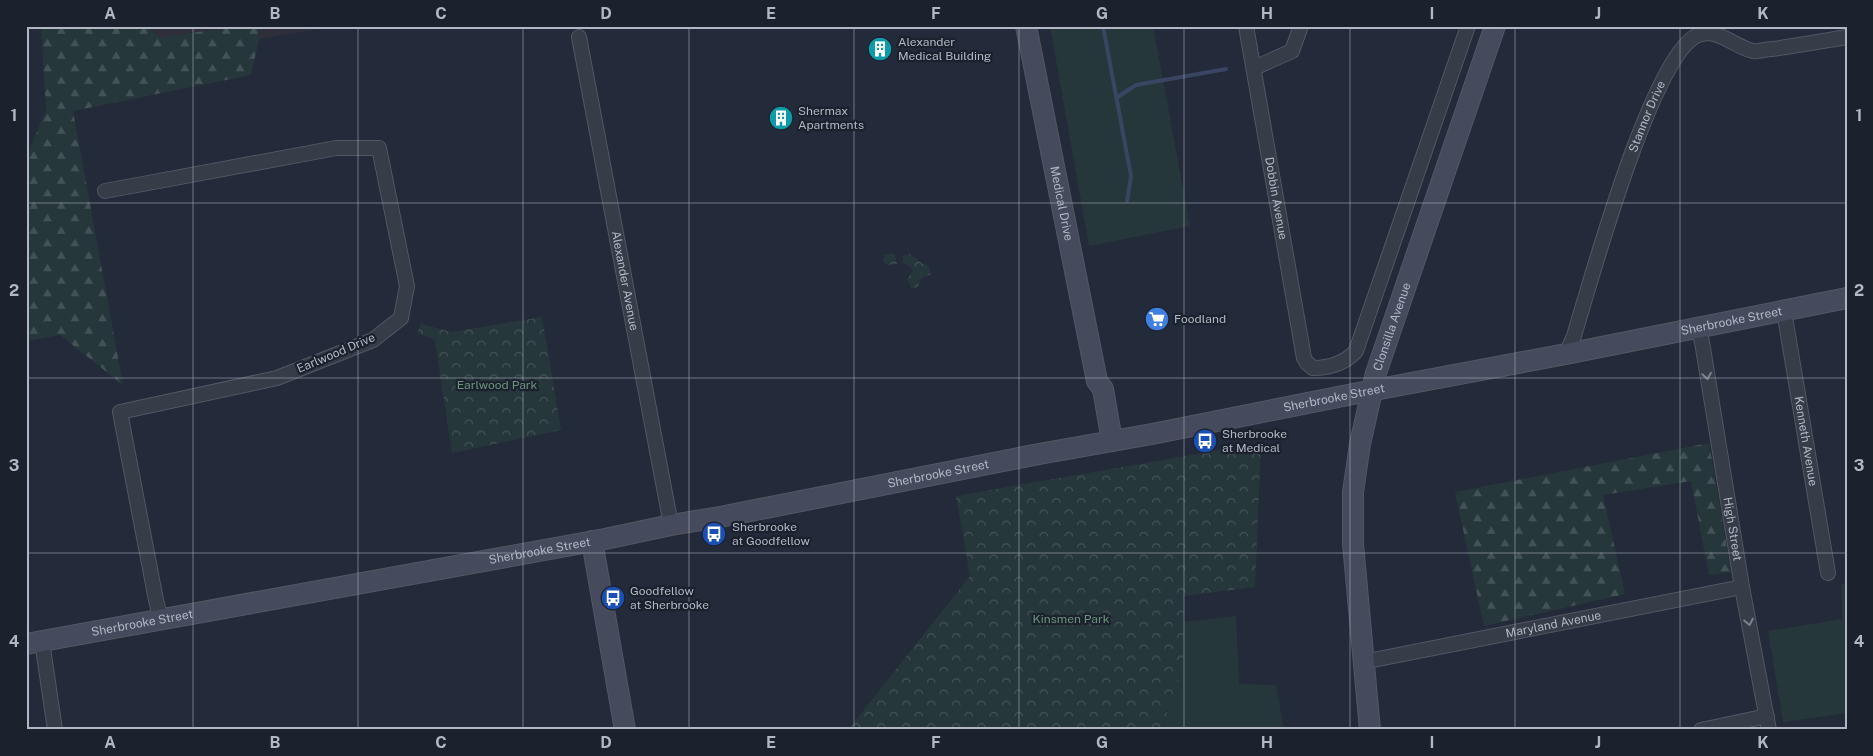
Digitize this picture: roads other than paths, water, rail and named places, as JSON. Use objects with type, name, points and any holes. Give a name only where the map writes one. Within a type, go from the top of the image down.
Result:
[{"type":"main road","name":"Medical Drive","points":[[1026,26],[1097,381],[1092,390],[1106,442]]},
{"type":"main road","name":"Clonsilla Avenue","points":[[1370,730],[1353,544],[1353,492],[1360,444],[1371,391],[1495,26]]},
{"type":"main road","name":"Sherbrooke Street","points":[[34,643],[592,541],[1566,354],[1847,298]]},
{"type":"main road","points":[[592,541],[625,730]]},
{"type":"street","name":"Dobbin Avenue","points":[[1246,26],[1304,358],[1313,368],[1329,367],[1351,356],[1356,351],[1468,26]]},
{"type":"street","points":[[1254,68],[1292,51],[1301,26]]},
{"type":"street","name":"Stannor Drive","points":[[1566,354],[1574,336],[1616,201],[1649,109],[1678,53],[1696,36],[1714,33],[1753,51],[1803,45],[1847,36]]},
{"type":"street","name":"Alexander Avenue","points":[[579,37],[671,525]]},
{"type":"street","name":"Earlwood Drive","points":[[105,190],[336,148],[378,148],[407,286],[401,318],[373,340],[277,378],[120,412],[161,620]]},
{"type":"street","name":"Kenneth Avenue","points":[[1784,311],[1828,573]]},
{"type":"street","name":"High Street","points":[[1698,328],[1702,342],[1742,587],[1768,723]]},
{"type":"street","name":"Maryland Avenue","points":[[1364,662],[1742,587]]},
{"type":"street","points":[[34,643],[55,730]]},
{"type":"street","points":[[1701,730],[1768,723]]},
{"type":"waterway","points":[[1103,26],[1131,176],[1127,201]]},
{"type":"waterway","points":[[1116,98],[1136,85],[1226,69]]},
{"type":"place","name":"Alexander Medical Building","points":[[880,49]]},
{"type":"place","name":"Shermax Apartments","points":[[781,118]]},
{"type":"place","name":"Foodland","points":[[1157,319]]},
{"type":"place","name":"Sherbrooke at Medical","points":[[1205,441]]},
{"type":"place","name":"Sherbrooke at Goodfellow","points":[[714,534]]},
{"type":"place","name":"Goodfellow at Sherbrooke","points":[[613,598]]},
{"type":"park label","name":"Earlwood Park","points":[[497,385]]},
{"type":"park label","name":"Kinsmen Park","points":[[1071,619]]}]
